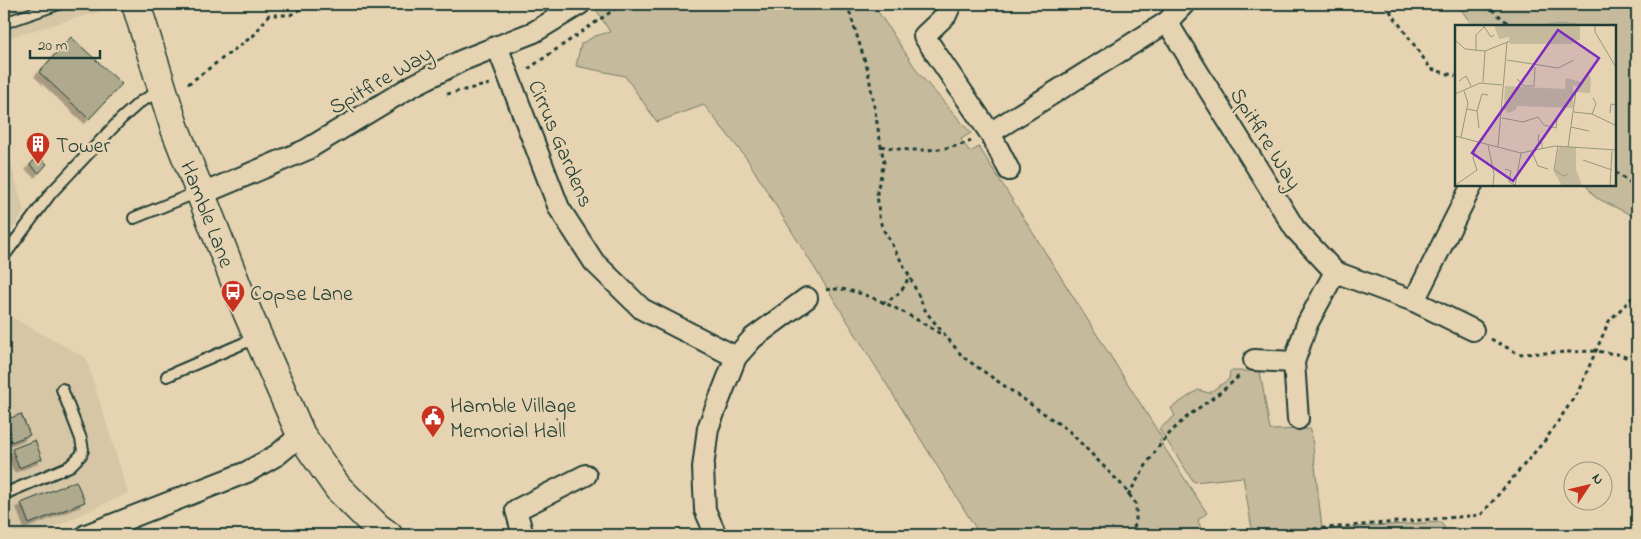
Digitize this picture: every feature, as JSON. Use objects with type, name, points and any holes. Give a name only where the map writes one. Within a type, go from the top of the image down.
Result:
[{"type":"main road","name":"Hamble Lane","points":[[136,4],[174,126],[258,337],[301,435],[338,488],[380,533]]},
{"type":"street","name":"Spitfire Way","points":[[201,192],[306,150],[412,86],[463,60],[534,32],[580,4]]},
{"type":"street","points":[[951,4],[946,15],[924,36],[990,133],[1010,170]]},
{"type":"street","points":[[990,133],[1167,22],[1184,4]]},
{"type":"street","name":"Spitfire Way","points":[[1167,22],[1295,229],[1335,272],[1414,301],[1473,330]]},
{"type":"street","name":"Cirrus Gardens","points":[[496,46],[559,208],[594,262],[642,309],[736,357]]},
{"type":"street","points":[[1414,301],[1472,186]]},
{"type":"street","points":[[1298,419],[1294,362],[1307,324],[1335,272]]},
{"type":"street","points":[[716,535],[705,510],[703,468],[708,428],[736,357],[753,338],[807,298]]},
{"type":"street","points":[[1254,360],[1294,362]]},
{"type":"street","points":[[86,535],[247,472],[277,455],[301,435]]},
{"type":"street","points":[[523,535],[516,510],[586,475]]},
{"type":"lane","points":[[4,22],[59,4]]},
{"type":"lane","points":[[4,256],[47,198],[121,119],[140,102],[163,90]]},
{"type":"lane","points":[[134,218],[201,192]]},
{"type":"lane","points":[[167,376],[258,337]]},
{"type":"lane","points":[[4,494],[70,466],[81,455],[83,450],[82,438],[62,389]]},
{"type":"path","points":[[163,90],[182,88],[254,35],[269,15],[290,15],[311,4]]},
{"type":"path","points":[[445,94],[485,86],[525,71],[622,4]]},
{"type":"path","points":[[847,4],[868,71],[884,163],[878,191],[879,216],[882,227],[909,275],[926,312],[963,357],[1069,431],[1123,486],[1136,504],[1136,522],[1131,535]]},
{"type":"path","points":[[1385,4],[1431,69],[1455,76]]},
{"type":"path","points":[[1486,4],[1510,25]]},
{"type":"path","points":[[881,146],[893,149],[947,148],[965,144],[990,133]]},
{"type":"path","points":[[1616,173],[1637,188]]},
{"type":"path","points":[[882,303],[902,293],[909,275]]},
{"type":"path","points":[[807,298],[831,289],[849,290],[908,314],[948,339]]},
{"type":"path","points":[[1242,535],[1481,515],[1546,439],[1578,392],[1609,321],[1637,293]]},
{"type":"path","points":[[1473,330],[1519,354],[1595,351],[1617,354],[1637,361]]},
{"type":"path","points":[[1128,495],[1151,458],[1176,426],[1228,387],[1254,360]]},
{"type":"shaded area","points":[[4,4],[122,4],[122,5],[4,39]]},
{"type":"shaded area","points":[[598,4],[873,4],[920,75],[971,133],[961,139],[970,152],[979,147],[1162,438],[1160,441],[1207,513],[1198,520],[1201,529],[1192,535],[980,535],[747,159],[704,105],[657,122],[625,76],[576,66],[581,44],[595,36],[610,32],[594,6]]},
{"type":"shaded area","points":[[1457,4],[1637,4],[1637,218],[1595,197],[1587,186],[1616,186],[1616,25],[1472,25]]},
{"type":"shaded area","points":[[4,137],[24,212],[4,241]]},
{"type":"shaded area","points":[[4,313],[86,358],[128,493],[37,535],[4,535]]},
{"type":"shaded area","points":[[1230,371],[1260,371],[1270,430],[1311,429],[1322,529],[1441,522],[1449,535],[1253,535],[1243,477],[1194,482],[1159,429],[1175,416],[1171,408],[1198,390],[1209,393],[1229,379]]},
{"type":"building","points":[[71,37],[122,84],[89,119],[39,72]]},
{"type":"building","name":"Tower","points":[[38,156],[47,164],[39,173],[30,165]]},
{"type":"building","points":[[21,414],[30,435],[11,442],[8,434],[11,433],[5,420]]},
{"type":"building","points":[[35,440],[42,459],[19,468],[12,449]]},
{"type":"building","points":[[76,481],[85,502],[29,524],[21,503]]},
{"type":"place","name":"Tower","points":[[38,165]]},
{"type":"place","name":"Copse Lane","points":[[233,313]]},
{"type":"place","name":"Hamble Village Memorial Hall","points":[[433,438]]}]
